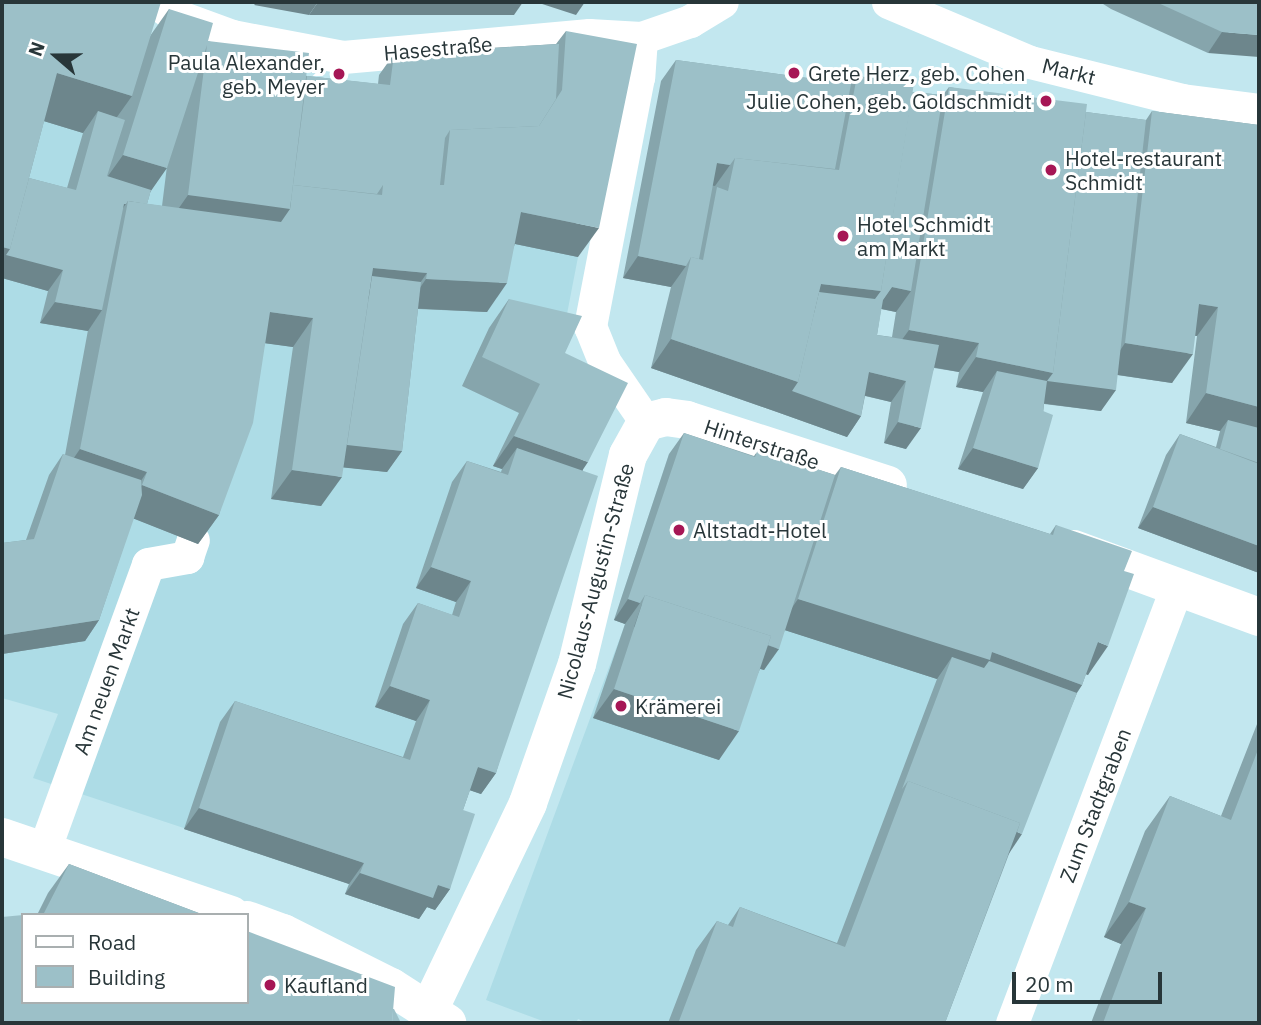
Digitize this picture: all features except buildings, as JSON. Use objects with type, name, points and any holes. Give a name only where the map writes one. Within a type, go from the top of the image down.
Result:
[{"type":"street","name":"Hasestraße","points":[[156,2],[172,14],[232,36],[343,57],[589,35],[641,38],[690,21],[722,2]]},
{"type":"street","name":"Markt","points":[[888,2],[1030,62],[1182,100],[1259,110]]},
{"type":"street","points":[[641,38],[638,77],[590,326],[604,361],[646,422]]},
{"type":"street","name":"Hinterstraße","points":[[646,422],[666,417],[687,420],[926,497]]},
{"type":"street","name":"Nicolaus-Augustin-Straße","points":[[438,1017],[527,803],[577,664],[628,455],[646,422]]},
{"type":"street","points":[[1040,537],[1259,617]]},
{"type":"street","name":"Am neuen Markt","points":[[44,850],[148,564],[187,556],[193,540]]},
{"type":"street","name":"Zum Stadtgraben","points":[[1013,1023],[1177,586]]},
{"type":"street","points":[[2,837],[225,913]]},
{"type":"street","points":[[248,920],[283,933],[438,1017]]},
{"type":"shaded area","points":[[2,2],[130,49],[578,257],[561,345],[568,491],[530,648],[481,794],[464,788],[460,835],[435,910],[423,906],[419,919],[345,894],[349,883],[33,778],[58,714],[2,698]]},
{"type":"shaded area","points":[[669,454],[1078,671],[936,1023],[588,1023],[578,1019],[576,1023],[548,1023],[486,1000],[625,624],[614,620]]},
{"type":"place","name":"Grete Herz, geb. Cohen","points":[[794,73]]},
{"type":"place","name":"Paula Alexander, geb. Meyer","points":[[339,74]]},
{"type":"place","name":"Julie Cohen, geb. Goldschmidt","points":[[1046,101]]},
{"type":"place","name":"Hotel-restaurant Schmidt","points":[[1051,170]]},
{"type":"place","name":"Hotel Schmidt am Markt","points":[[843,236]]},
{"type":"place","name":"Altstadt-Hotel","points":[[679,530]]},
{"type":"place","name":"Krämerei","points":[[621,706]]},
{"type":"place","name":"Kaufland","points":[[270,985]]}]
